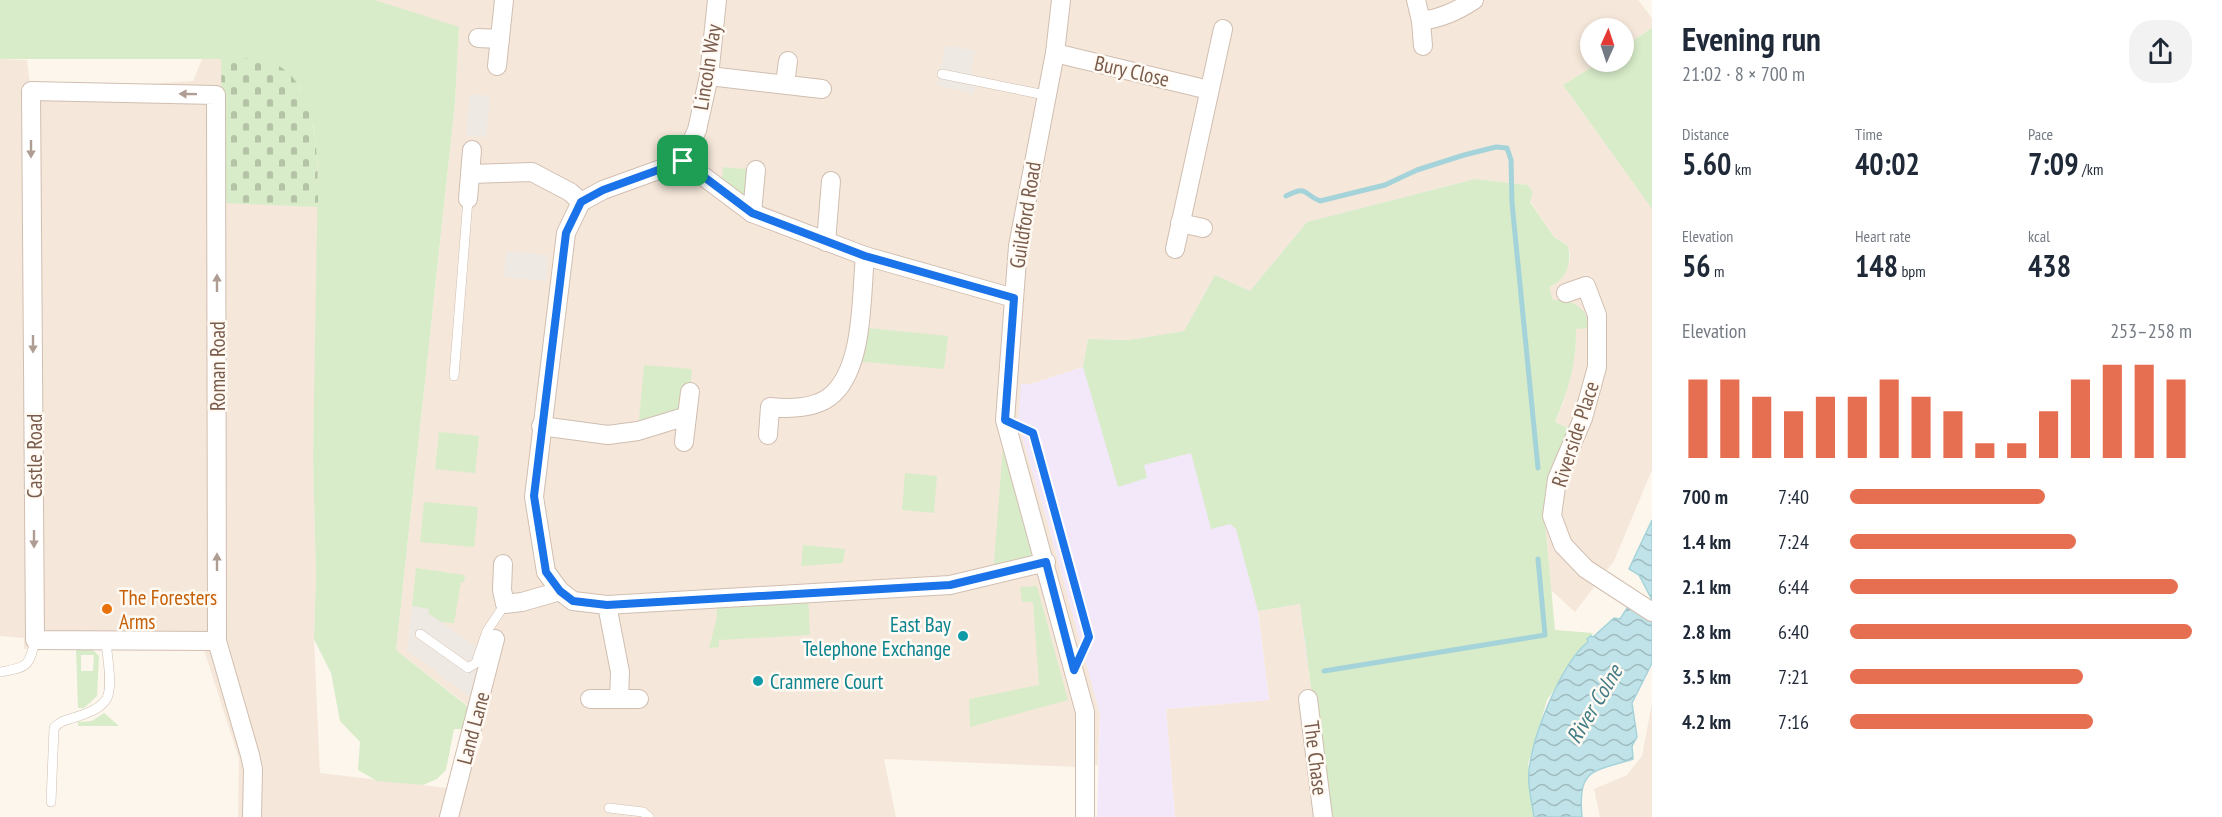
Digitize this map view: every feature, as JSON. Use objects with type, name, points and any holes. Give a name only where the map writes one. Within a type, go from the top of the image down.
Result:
[{"type":"street","points":[[497,66],[504,0]]},
{"type":"street","name":"Lincoln Way","points":[[683,161],[697,130],[709,76],[717,0]]},
{"type":"street","name":"Guildford Road","points":[[1061,0],[1055,53],[1045,95],[1018,246],[1005,420],[1046,562],[1085,712],[1085,817]]},
{"type":"street","points":[[1416,0],[1423,46]]},
{"type":"street","points":[[1421,21],[1454,12],[1474,0]]},
{"type":"street","points":[[1175,249],[1223,29]]},
{"type":"street","points":[[478,38],[500,39]]},
{"type":"street","name":"Bury Close","points":[[1055,53],[1209,90]]},
{"type":"street","points":[[785,84],[788,61]]},
{"type":"street","points":[[709,76],[822,89]]},
{"type":"street","name":"Castle Road","points":[[31,91],[35,640]]},
{"type":"street","name":"Roman Road","points":[[31,91],[216,95],[217,641],[253,769],[252,817]]},
{"type":"street","points":[[468,199],[472,150]]},
{"type":"street","points":[[1014,298],[865,256],[752,213],[683,161],[603,190],[581,202],[566,233],[534,496],[546,572],[560,591],[573,601],[607,605],[950,585],[1046,562]]},
{"type":"street","points":[[752,213],[756,170]]},
{"type":"street","points":[[470,174],[532,172],[570,192],[581,202]]},
{"type":"street","points":[[826,242],[831,180]]},
{"type":"street","points":[[1180,223],[1203,228]]},
{"type":"street","points":[[768,435],[771,398],[791,409],[815,404],[831,396],[842,383],[853,361],[865,256]]},
{"type":"street","name":"Riverside Place","points":[[1566,293],[1586,286],[1597,315],[1597,367],[1583,418],[1557,479],[1552,516],[1563,545],[1586,569],[1652,612]]},
{"type":"street","points":[[684,442],[690,392]]},
{"type":"street","points":[[542,426],[608,435],[638,431],[687,416]]},
{"type":"street","points":[[503,564],[502,590],[505,604],[522,602],[560,591]]},
{"type":"street","points":[[607,605],[620,672],[619,699]]},
{"type":"street","name":"Land Lane","points":[[449,817],[495,639]]},
{"type":"street","points":[[35,640],[217,641]]},
{"type":"street","points":[[590,699],[639,699]]},
{"type":"street","name":"The Chase","points":[[1308,699],[1323,817]]},
{"type":"lane","points":[[942,74],[1045,95]]},
{"type":"lane","points":[[454,376],[468,199]]},
{"type":"lane","points":[[1005,420],[1033,433],[1089,637],[1074,670]]},
{"type":"lane","points":[[420,634],[468,668],[476,663],[487,631],[505,604]]},
{"type":"lane","points":[[0,672],[22,668],[28,663],[32,657],[35,640]]},
{"type":"lane","points":[[51,802],[54,728],[60,721],[97,709],[106,699],[109,686],[106,642]]},
{"type":"lane","points":[[609,808],[643,812],[649,817]]},
{"type":"shaded area","points":[[375,0],[1638,0],[1652,18],[1652,28],[1634,40],[1634,18],[1580,18],[1580,72],[1584,72],[1563,85],[1652,209],[1652,470],[1614,561],[1575,612],[1551,590],[1545,522],[1548,484],[1568,428],[1555,422],[1563,404],[1572,371],[1576,342],[1576,328],[1564,300],[1553,301],[1549,287],[1554,285],[1570,260],[1570,254],[1568,246],[1554,237],[1530,201],[1533,192],[1528,185],[1475,179],[1307,222],[1250,291],[1215,275],[1184,331],[1129,340],[1088,339],[1083,367],[1031,384],[1018,423],[1100,714],[1098,765],[1077,767],[884,759],[896,817],[238,817],[239,759],[204,650],[24,649],[24,638],[0,636],[0,59],[27,60],[31,91],[193,81],[202,59],[245,59],[318,163],[313,457],[316,576],[314,639],[320,773],[464,790],[483,738],[476,712],[396,650],[455,104],[459,28]]},
{"type":"shaded area","points":[[946,45],[975,51],[971,69],[977,80],[973,94],[936,85]]},
{"type":"shaded area","points":[[470,94],[490,96],[486,137],[466,136]]},
{"type":"shaded area","points":[[1475,179],[1307,663],[1300,604],[1258,611],[1269,700],[1166,709],[1175,817],[1097,817],[1100,714],[1018,423],[1021,384],[1031,384],[1083,367],[1088,339],[1129,340],[1184,331],[1215,275],[1250,291],[1307,222]]},
{"type":"shaded area","points":[[506,251],[548,255],[546,281],[504,277]]},
{"type":"shaded area","points":[[1300,604],[1328,817],[1175,817],[1166,709],[1269,700],[1258,611]]},
{"type":"shaded area","points":[[412,606],[429,609],[428,613],[486,653],[476,702],[407,650]]},
{"type":"shaded area","points":[[1652,703],[1652,817],[1600,817],[1594,789],[1627,775],[1642,756]]},
{"type":"green space","points":[[0,0],[375,0],[459,27],[455,103],[396,650],[471,709],[464,729],[454,729],[446,770],[437,779],[423,785],[377,781],[358,770],[360,742],[340,721],[331,673],[314,639],[316,576],[313,457],[318,168],[314,128],[300,87],[269,61],[245,59],[0,59]]},
{"type":"green space","points":[[1652,28],[1652,209],[1563,85],[1584,72],[1634,72],[1634,40]]},
{"type":"green space","points":[[221,59],[268,61],[285,70],[298,85],[307,103],[313,124],[318,168],[318,207],[223,203]]},
{"type":"green space","points":[[723,167],[756,170],[752,213],[721,191]]},
{"type":"green space","points":[[1475,179],[1528,185],[1533,192],[1530,202],[1554,237],[1568,246],[1569,259],[1564,276],[1549,287],[1553,300],[1567,301],[1578,306],[1586,315],[1590,328],[1576,329],[1571,377],[1555,422],[1568,428],[1548,484],[1545,522],[1555,630],[1593,633],[1547,700],[1528,763],[1536,817],[1328,817],[1300,604],[1258,611],[1236,529],[1230,524],[1211,529],[1191,453],[1144,465],[1147,478],[1118,487],[1083,367],[1088,339],[1129,340],[1184,331],[1215,275],[1250,291],[1307,222]]},
{"type":"green space","points":[[858,327],[948,336],[944,369],[853,361]]},
{"type":"green space","points":[[644,365],[692,369],[687,416],[638,431]]},
{"type":"green space","points":[[1005,420],[1046,562],[993,575]]},
{"type":"green space","points":[[439,432],[479,436],[475,473],[435,469]]},
{"type":"green space","points":[[905,473],[937,476],[934,513],[902,510]]},
{"type":"green space","points":[[424,502],[478,507],[474,547],[420,542]]},
{"type":"green space","points":[[803,545],[845,549],[843,563],[801,566]]},
{"type":"green space","points":[[416,568],[465,575],[464,582],[461,582],[454,623],[441,622],[428,613],[429,609],[412,606]]},
{"type":"green space","points":[[1037,586],[1068,700],[970,727],[969,699],[1039,685],[1033,602],[1022,602],[1020,587]]},
{"type":"green space","points":[[808,594],[810,635],[719,640],[719,647],[709,648],[717,617],[716,600]]},
{"type":"green space","points":[[76,649],[93,650],[99,656],[97,696],[84,708],[78,708]],"holes":[[[81,655],[94,655],[93,671],[81,671]]]},
{"type":"green space","points":[[104,713],[119,726],[78,726],[78,722],[92,721]]},
{"type":"water","points":[[1652,520],[1652,600],[1639,575],[1629,569]]},
{"type":"water","name":"River Colne","points":[[1629,605],[1652,618],[1652,663],[1632,703],[1637,737],[1632,746],[1633,759],[1591,774],[1582,789],[1582,817],[1534,817],[1529,788],[1531,757],[1542,721],[1558,683],[1578,652],[1588,642],[1587,639],[1593,637],[1614,618],[1620,619]]},
{"type":"waterway","points":[[1286,196],[1302,191],[1320,201],[1385,185],[1417,170],[1464,155],[1496,147],[1507,148],[1511,160],[1512,203],[1538,468]]},
{"type":"waterway","points":[[1324,671],[1545,635],[1538,559]]},
{"type":"place","name":"The Foresters Arms","points":[[107,609]]},
{"type":"place","name":"East Bay Telephone Exchange","points":[[963,636]]},
{"type":"place","name":"Cranmere Court","points":[[758,681]]},
{"type":"route","points":[[683,161],[752,213],[865,256],[1014,298],[1005,420],[1033,433],[1089,637],[1074,670],[1046,562],[950,585],[707,601],[586,604],[573,601],[560,591],[546,572],[534,496],[566,233],[581,202],[603,190],[683,161]]}]
